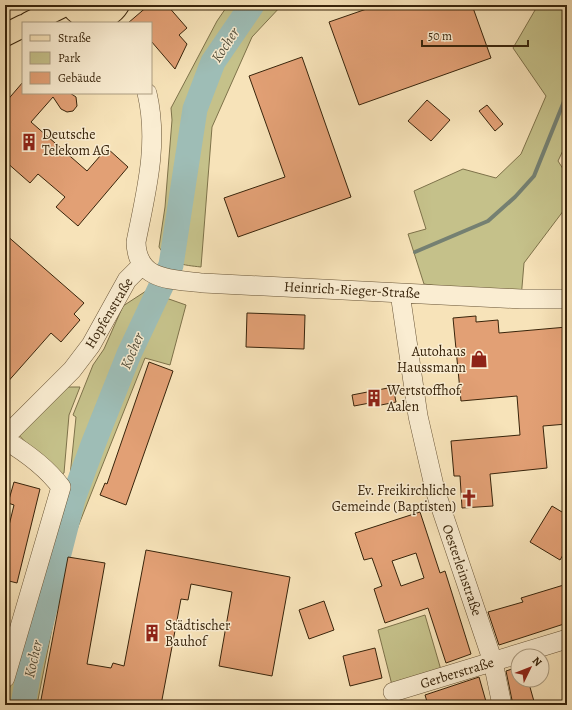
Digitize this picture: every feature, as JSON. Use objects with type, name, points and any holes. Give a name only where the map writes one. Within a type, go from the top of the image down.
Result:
[{"type":"main road","points":[[31,22],[65,5]]},
{"type":"main road","points":[[71,5],[76,12],[86,18],[96,19],[114,14]]},
{"type":"main road","points":[[5,35],[22,26]]},
{"type":"street","name":"Hopfenstraße","points":[[5,437],[72,370],[91,345],[127,280],[148,270],[138,258],[136,242],[149,180],[153,137],[147,94]]},
{"type":"street","name":"Heinrich-Rieger-Straße","points":[[148,270],[202,282],[521,299],[567,299]]},
{"type":"street","name":"Oesterleinstraße","points":[[400,293],[418,416],[435,490],[493,662],[502,705]]},
{"type":"street","points":[[5,440],[24,451],[50,473],[61,487],[5,678]]},
{"type":"street","name":"Gerberstraße","points":[[393,692],[567,639]]},
{"type":"green space","points":[[228,5],[282,5],[252,37],[212,127],[201,267],[177,263],[167,257],[159,247],[165,207],[172,120],[171,108],[217,21]]},
{"type":"green space","points":[[538,5],[567,5],[567,142],[558,161],[567,175],[567,206],[524,263],[521,299],[424,284],[408,234],[426,229],[414,191],[463,169],[496,178],[521,154],[546,96],[513,48]]},
{"type":"green space","points":[[146,291],[186,305],[170,365],[145,358],[66,557],[37,705],[6,705],[15,662],[37,665],[52,597],[85,484],[70,476],[76,417],[73,415],[93,365],[104,349],[123,306]]},
{"type":"green space","points":[[60,387],[80,387],[69,415],[64,473],[62,474],[29,446],[16,432]]},
{"type":"green space","points":[[425,615],[441,670],[392,685],[378,630]]},
{"type":"building","points":[[149,5],[167,5],[187,28],[179,35],[187,44],[175,69],[152,42],[152,22],[129,22]]},
{"type":"building","points":[[378,5],[472,5],[491,58],[359,105],[329,22]]},
{"type":"building","points":[[302,57],[351,197],[238,237],[224,198],[285,177],[249,76]]},
{"type":"building","name":"Deutsche Telekom AG","points":[[22,83],[22,94],[72,94],[76,97],[77,106],[73,111],[67,112],[61,109],[53,97],[31,122],[87,171],[107,148],[128,167],[78,226],[56,207],[65,197],[38,174],[30,183],[5,161],[5,103]]},
{"type":"building","points":[[427,100],[450,120],[431,141],[408,121]]},
{"type":"building","points":[[487,105],[503,124],[495,131],[479,111]]},
{"type":"building","points":[[5,234],[84,303],[74,314],[80,320],[61,342],[51,333],[5,385]]},
{"type":"building","points":[[247,313],[305,315],[304,349],[246,347]]},
{"type":"building","points":[[476,316],[476,322],[498,320],[499,333],[567,327],[567,424],[543,426],[547,468],[490,474],[493,506],[462,508],[460,476],[454,476],[451,441],[520,435],[517,396],[461,401],[453,318]]},
{"type":"building","points":[[149,362],[173,371],[126,505],[100,495],[105,483],[107,484]]},
{"type":"building","name":"Wertstoffhof Aalen","points":[[393,387],[396,402],[376,406],[375,402],[354,406],[352,395]]},
{"type":"building","points":[[14,482],[40,489],[17,583],[5,580],[5,542],[14,505],[8,503]]},
{"type":"building","points":[[552,506],[567,515],[567,548],[560,560],[530,542]]},
{"type":"building","points":[[420,512],[440,573],[445,571],[471,654],[446,663],[428,608],[385,623],[374,589],[382,586],[372,558],[364,560],[355,533]],"holes":[[[416,553],[424,578],[401,586],[392,561]]]},
{"type":"building","points":[[146,550],[290,577],[272,676],[219,666],[232,592],[191,584],[188,600],[181,599],[161,705],[40,705],[68,557],[105,563],[87,664],[111,668],[113,663],[124,666]]},
{"type":"building","points":[[567,584],[567,623],[499,645],[488,612],[523,602],[521,598]]},
{"type":"building","points":[[324,601],[334,630],[309,639],[299,610]]},
{"type":"building","points":[[375,648],[382,678],[350,686],[343,656]]},
{"type":"building","points":[[510,670],[510,688],[530,688],[535,705],[513,705],[506,671]]},
{"type":"building","points":[[479,677],[487,705],[428,705],[425,695]]},
{"type":"waterway","name":"Kocher","points":[[23,705],[29,670],[73,499],[129,354],[171,265],[195,109],[213,62],[252,5]]},
{"type":"waterway","points":[[415,252],[488,221],[515,197],[534,176],[567,94]]},
{"type":"place","name":"Deutsche Telekom AG","points":[[29,142]]},
{"type":"place","name":"Autohaus Haussmann","points":[[479,359]]},
{"type":"place","name":"Wertstoffhof Aalen","points":[[374,398]]},
{"type":"place","name":"Ev. Freikirchliche Gemeinde (Baptisten)","points":[[469,498]]},
{"type":"place","name":"Städtischer Bauhof","points":[[152,633]]}]
